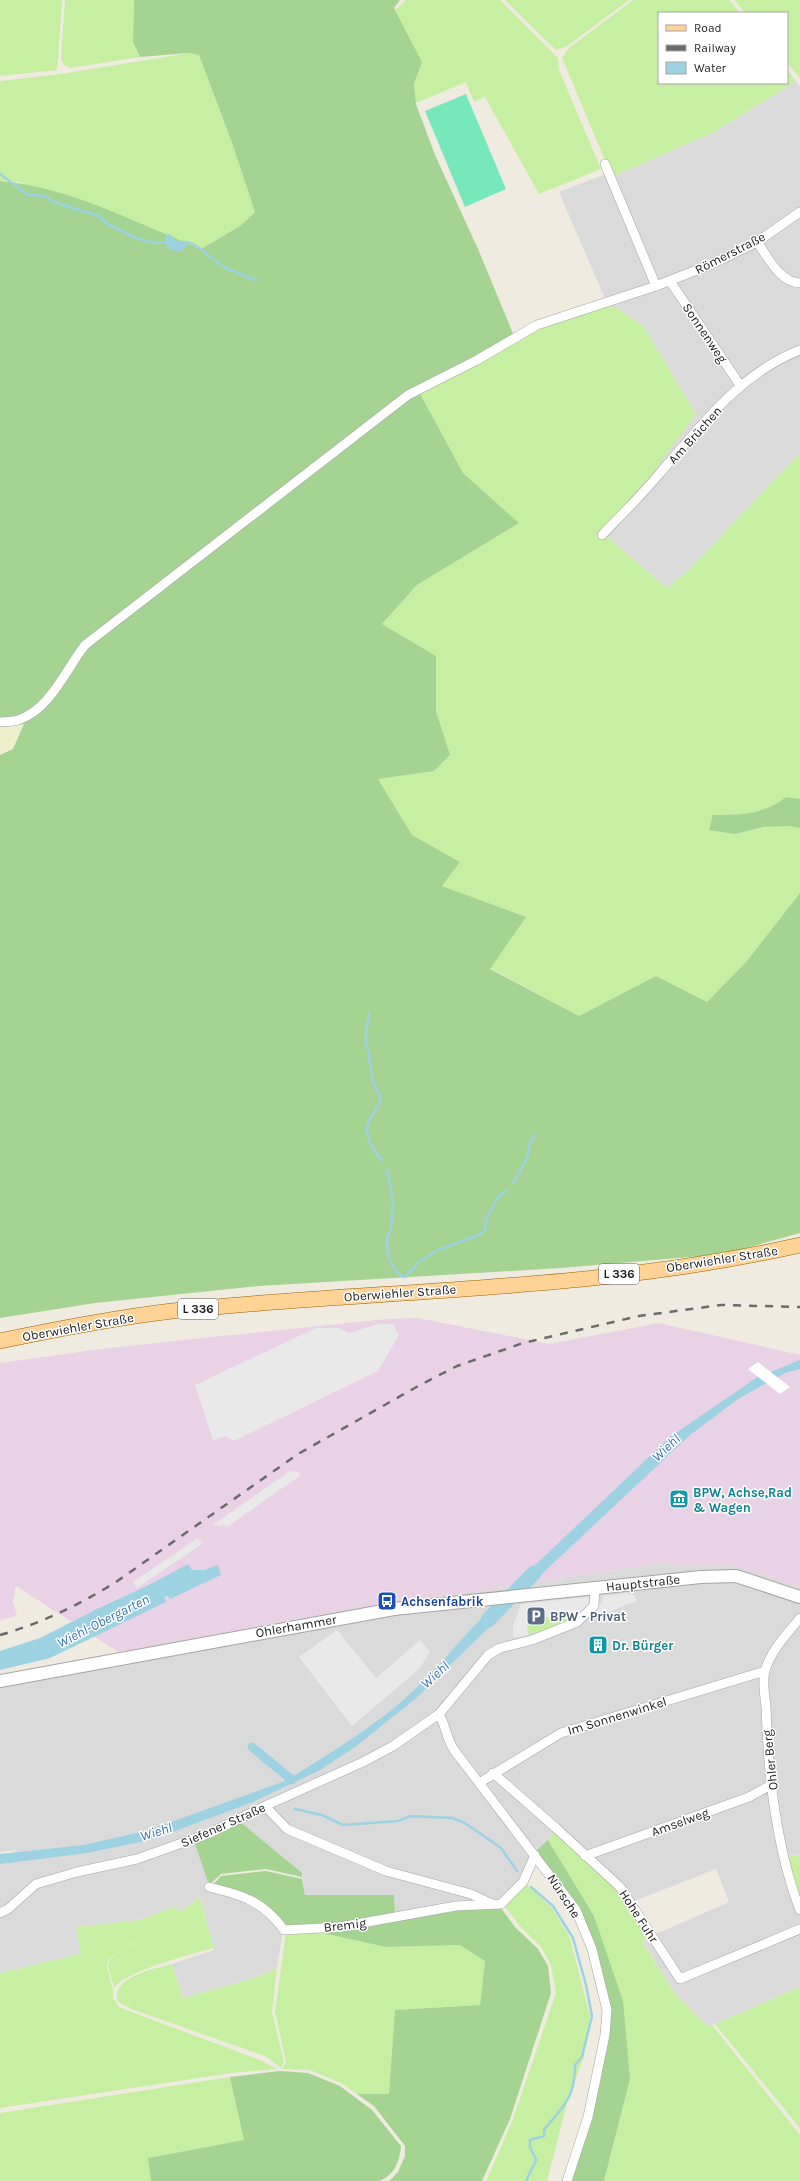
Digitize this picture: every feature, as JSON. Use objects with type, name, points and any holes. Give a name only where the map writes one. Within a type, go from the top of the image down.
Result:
[{"type":"main road","name":"Oberwiehler Straße","points":[[0,1341],[78,1325],[171,1312],[589,1278],[741,1258],[800,1245]]},
{"type":"street","points":[[605,164],[656,286]]},
{"type":"street","name":"Römerstraße","points":[[0,722],[18,720],[34,712],[52,695],[72,661],[85,645],[408,395],[478,360],[537,325],[656,286],[712,264],[757,242],[800,212]]},
{"type":"street","points":[[757,242],[782,277],[791,283],[800,283]]},
{"type":"street","name":"Sonnenweg","points":[[670,281],[740,385]]},
{"type":"street","name":"Am Brüchen","points":[[602,535],[659,475],[703,423],[740,385],[752,375],[800,350]]},
{"type":"street","name":"Hauptstraße","points":[[439,1714],[488,1655],[500,1648],[532,1640],[577,1622],[594,1606],[596,1588],[700,1577],[736,1576],[800,1597]]},
{"type":"street","name":"Ohlerhammer","points":[[0,1682],[365,1613],[492,1598],[596,1588]]},
{"type":"street","name":"Ohler Berg","points":[[800,1618],[776,1647],[765,1671],[767,1742],[780,1836],[792,1889],[800,1910]]},
{"type":"street","name":"Im Sonnenwinkel","points":[[479,1783],[492,1773],[561,1733],[765,1671]]},
{"type":"street","name":"Nürsche","points":[[439,1714],[443,1720],[447,1739],[576,1910],[592,1949],[607,2010],[604,2035],[588,2117],[567,2181]]},
{"type":"street","name":"Siefener Straße","points":[[0,1913],[8,1909],[36,1884],[76,1872],[137,1859],[210,1833],[265,1806],[363,1762],[393,1746],[439,1714]]},
{"type":"street","name":"Hohe Fuhr","points":[[492,1773],[556,1828],[620,1887],[680,1979],[800,1929]]},
{"type":"street","name":"Amselweg","points":[[585,1856],[749,1797],[773,1784]]},
{"type":"street","points":[[265,1806],[287,1829],[386,1871],[470,1894],[493,1905]]},
{"type":"street","name":"Bremig","points":[[209,1887],[240,1894],[258,1904],[277,1920],[284,1930],[340,1927],[456,1906],[501,1904],[511,1896],[523,1882],[535,1855]]},
{"type":"shaded area","points":[[796,81],[800,86],[800,453],[686,573],[667,588],[606,536],[606,301],[559,192],[714,132]]},
{"type":"shaded area","points":[[418,1318],[549,1344],[659,1323],[800,1355],[800,1587],[736,1566],[653,1564],[291,1620],[120,1653],[16,1586],[13,1601],[17,1616],[0,1620],[0,1363],[108,1348],[387,1319]]},
{"type":"shaded area","points":[[378,1324],[393,1324],[399,1335],[378,1371],[234,1441],[226,1436],[213,1440],[195,1385],[316,1328],[339,1328],[349,1333]]},
{"type":"shaded area","points":[[290,1471],[299,1472],[301,1475],[227,1527],[225,1525],[213,1525]]},
{"type":"shaded area","points":[[198,1538],[202,1544],[137,1588],[133,1582]]},
{"type":"shaded area","points":[[653,1564],[736,1566],[800,1587],[800,1856],[782,1853],[800,1914],[800,1987],[708,2027],[673,1991],[642,1940],[729,1902],[716,1869],[632,1902],[561,1829],[521,1880],[500,1902],[395,1915],[394,1895],[305,1895],[302,1872],[193,1838],[211,1889],[257,1905],[283,1931],[277,1968],[255,1978],[183,1998],[172,1964],[214,1950],[200,1897],[179,1913],[177,1906],[140,1920],[77,1927],[81,1954],[0,1973],[0,1861],[17,1850],[0,1852],[0,1676],[291,1620]]},
{"type":"shaded area","name":"BPW - Privat","points":[[627,1593],[634,1595],[637,1601],[590,1619],[600,1605],[604,1596]]},
{"type":"shaded area","name":"BPW - Privat","points":[[589,1597],[588,1606],[581,1614],[530,1619],[527,1621],[528,1635],[513,1638],[513,1626],[521,1604]]},
{"type":"shaded area","points":[[337,1630],[376,1678],[420,1640],[430,1652],[419,1669],[352,1726],[299,1657]]},
{"type":"green space","points":[[0,0],[62,0],[57,70],[0,76]]},
{"type":"green space","points":[[65,0],[134,0],[133,42],[140,57],[70,68],[65,66],[61,59]]},
{"type":"green space","points":[[134,0],[400,0],[394,8],[422,62],[414,84],[416,104],[435,155],[478,249],[514,336],[417,388],[463,473],[519,523],[417,585],[382,624],[436,656],[436,711],[450,755],[434,771],[378,779],[412,835],[460,862],[442,886],[526,917],[490,969],[579,1016],[656,976],[707,1002],[746,962],[800,893],[800,1233],[724,1254],[561,1268],[259,1286],[95,1303],[0,1318],[0,755],[13,749],[24,724],[0,727],[0,181],[52,190],[77,198],[201,249],[240,226],[255,212],[231,140],[199,55],[189,53],[140,57],[133,42]]},
{"type":"green space","points":[[406,0],[500,0],[558,58],[559,70],[601,169],[539,194],[485,97],[474,102],[466,82],[416,103],[414,84],[422,62],[395,10]]},
{"type":"green space","points":[[505,0],[629,0],[566,47],[556,50]]},
{"type":"green space","points":[[633,0],[729,0],[739,12],[658,12],[658,84],[788,84],[788,70],[796,81],[714,132],[612,177],[562,58],[569,48]]},
{"type":"green space","points":[[800,0],[800,78],[788,64],[788,12],[744,12],[735,1]]},
{"type":"green space","points":[[190,53],[199,55],[231,140],[255,212],[240,226],[201,249],[162,233],[18,182],[0,181],[0,81],[61,74]]},
{"type":"green space","points":[[466,94],[506,189],[465,207],[425,111]]},
{"type":"green space","points":[[606,301],[643,326],[696,414],[606,536],[667,588],[686,573],[800,453],[800,799],[786,797],[769,807],[751,813],[713,815],[735,834],[775,826],[800,828],[800,893],[746,962],[707,1002],[656,976],[579,1016],[490,968],[526,917],[442,886],[460,862],[412,835],[378,779],[434,771],[450,755],[436,711],[436,656],[382,624],[417,585],[519,523],[463,473],[417,388],[514,336]]},
{"type":"green space","points":[[24,723],[13,749],[0,755],[0,727]]},
{"type":"green space","points":[[786,797],[800,799],[800,828],[789,826],[764,827],[735,834],[709,830],[713,815],[733,815],[760,811]]},
{"type":"green space","points":[[574,1615],[576,1618],[544,1631],[528,1633],[527,1622],[530,1619]]},
{"type":"green space","points":[[239,1821],[302,1873],[302,1877],[266,1869],[221,1874],[209,1885],[194,1841]]},
{"type":"green space","points":[[556,1832],[617,1887],[649,1937],[642,1941],[673,1991],[708,2027],[712,2025],[800,2135],[800,2181],[604,2181],[630,2079],[594,1916],[548,1840]]},
{"type":"green space","points":[[548,1840],[594,1916],[623,2001],[630,2079],[604,2181],[569,2181],[608,2010],[594,1947],[536,1851]]},
{"type":"green space","points":[[788,1855],[800,1856],[800,1898],[795,1887]]},
{"type":"green space","points":[[266,1871],[302,1879],[305,1895],[394,1895],[395,1915],[340,1926],[285,1926],[258,1902],[211,1887],[221,1876]]},
{"type":"green space","points":[[524,1882],[552,1908],[570,1938],[590,2016],[583,2058],[567,2103],[547,2181],[486,2181],[513,2119],[556,1993],[551,1965],[541,1947],[519,1925],[504,1905]]},
{"type":"green space","points":[[200,1898],[214,1948],[144,1970],[120,1982],[114,1988],[108,1966],[110,1959]]},
{"type":"green space","points":[[177,1906],[179,1913],[109,1959],[107,1967],[113,1989],[113,1998],[119,2007],[260,2060],[277,2069],[231,2073],[0,2108],[0,1973],[81,1954],[76,1927],[140,1920]]},
{"type":"green space","points":[[456,1908],[501,1908],[515,1927],[538,1949],[548,1966],[551,1993],[510,2119],[482,2181],[389,2181],[398,2172],[405,2156],[405,2146],[374,2106],[357,2094],[389,2094],[395,2010],[480,2005],[485,1961],[460,1945],[386,1947],[313,1931]]},
{"type":"green space","points":[[286,1931],[313,1931],[386,1947],[460,1945],[485,1961],[480,2005],[395,2010],[389,2094],[357,2094],[341,2083],[310,2070],[282,2069],[286,2062],[275,2012]]},
{"type":"green space","points":[[172,1964],[183,1998],[255,1978],[277,1968],[272,2012],[284,2062],[281,2068],[265,2056],[134,2010],[118,2002],[117,1993],[127,1980],[145,1972]]},
{"type":"green space","points":[[800,1987],[800,2128],[715,2024]]},
{"type":"green space","points":[[280,2071],[308,2073],[340,2086],[372,2110],[401,2146],[398,2162],[389,2176],[379,2181],[151,2181],[148,2158],[244,2140],[230,2077]]},
{"type":"green space","points":[[230,2077],[245,2140],[148,2158],[151,2181],[0,2181],[0,2113]]},
{"type":"water","points":[[168,234],[172,236],[174,240],[186,242],[186,247],[179,252],[167,248],[165,238]]},
{"type":"water","points":[[800,1360],[800,1369],[785,1373],[738,1399],[690,1435],[529,1586],[510,1589],[670,1437],[756,1378]]},
{"type":"water","name":"Wiehl-Obergarten","points":[[188,1564],[192,1570],[204,1570],[218,1565],[221,1575],[170,1599],[168,1596],[164,1597],[166,1602],[50,1658],[0,1670],[0,1651],[40,1638],[149,1585]]},
{"type":"water","points":[[513,1604],[415,1699],[355,1747],[320,1770],[253,1802],[154,1839],[87,1853],[0,1864],[0,1854],[84,1845],[149,1830],[285,1781],[284,1778],[295,1775],[340,1747],[397,1706],[432,1673],[472,1628],[494,1606]]},
{"type":"pier","points":[[758,1362],[790,1387],[780,1394],[748,1369]]},
{"type":"waterway","points":[[0,174],[28,195],[45,196],[54,202],[99,216],[107,224],[136,238],[154,243],[168,242]]},
{"type":"waterway","points":[[183,242],[195,245],[226,268],[256,281]]},
{"type":"waterway","points":[[369,1013],[366,1045],[369,1052],[374,1082],[381,1098],[379,1105],[368,1123],[367,1133],[370,1143],[382,1160]]},
{"type":"waterway","points":[[513,1183],[527,1158],[530,1141],[535,1135]]},
{"type":"waterway","points":[[387,1170],[393,1201],[391,1228],[387,1238],[388,1253],[391,1263],[399,1275],[405,1277],[420,1261],[438,1250],[479,1235],[485,1230],[486,1220],[497,1198],[507,1190]]},
{"type":"waterway","name":"Wiehl","points":[[488,1620],[534,1573]]},
{"type":"waterway","points":[[252,1747],[292,1780]]},
{"type":"waterway","points":[[295,1809],[322,1815],[343,1825],[398,1821],[411,1816],[452,1818],[465,1823],[501,1848],[517,1871]]},
{"type":"waterway","points":[[526,2181],[536,2160],[530,2147],[530,2140],[544,2136],[544,2130],[567,2100],[573,2086],[575,2065],[582,2057],[592,2016],[586,1985],[573,1938],[553,1906],[531,1887]]},
{"type":"railway","points":[[0,1635],[31,1625],[74,1606],[116,1582],[298,1454],[420,1385],[457,1366],[523,1343],[639,1316],[721,1305],[800,1307]]},
{"type":"place","name":"BPW, Achse,Rad & Wagen","points":[[679,1499]]},
{"type":"place","name":"Achsenfabrik","points":[[387,1601]]},
{"type":"place","name":"BPW - Privat","points":[[536,1616]]},
{"type":"place","name":"Dr. Bürger","points":[[598,1645]]}]
